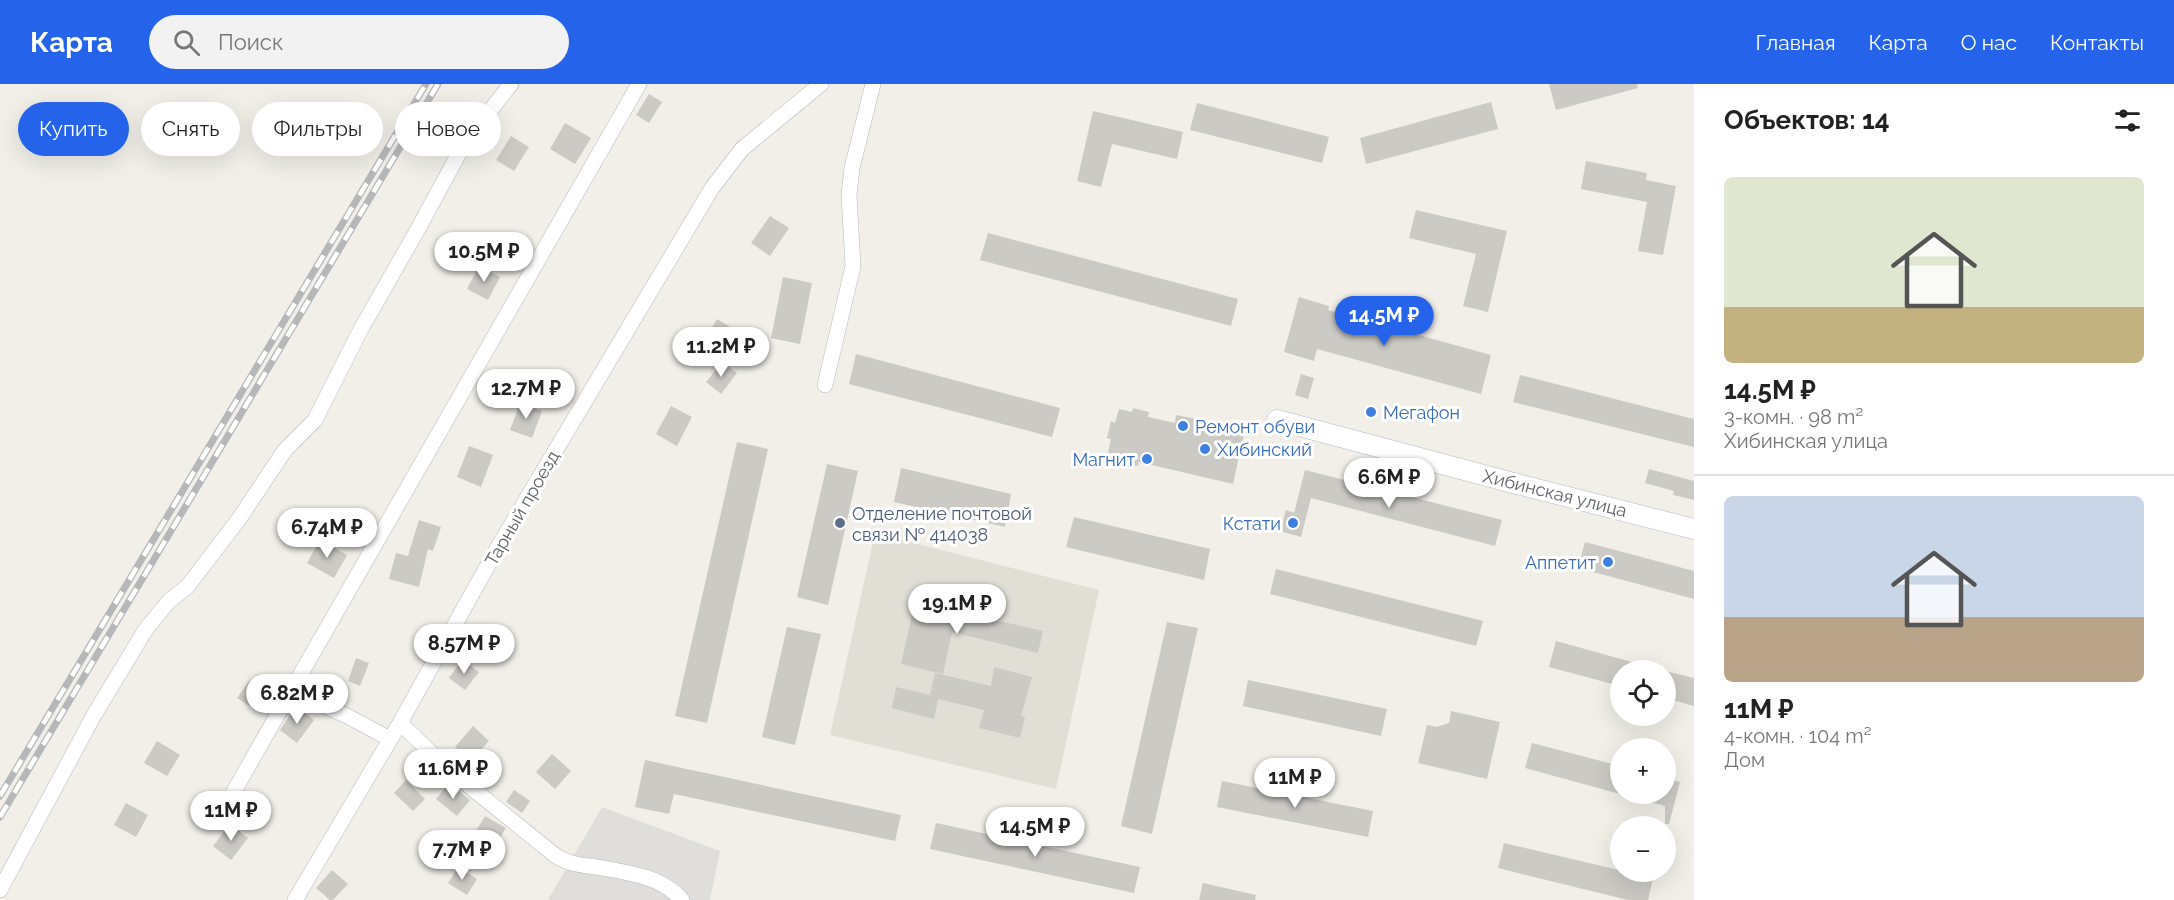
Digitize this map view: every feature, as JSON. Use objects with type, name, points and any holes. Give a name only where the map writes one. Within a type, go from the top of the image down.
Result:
[{"type":"street","points":[[0,890],[94,715],[146,629],[169,601],[187,587],[239,519],[285,450],[315,420],[361,328],[464,144],[510,84]]},
{"type":"street","points":[[229,800],[639,84]]},
{"type":"street","name":"Тарный проезд","points":[[295,900],[400,723],[498,548],[712,188],[742,149],[821,84]]},
{"type":"street","points":[[825,385],[853,266],[849,223],[851,177],[873,84]]},
{"type":"street","name":"Хибинская улица","points":[[1277,420],[1694,529]]},
{"type":"street","points":[[291,691],[347,716],[390,739]]},
{"type":"street","points":[[400,723],[448,769],[556,856],[566,862],[616,870],[651,880],[665,886],[682,900]]},
{"type":"shaded area","points":[[875,533],[1099,590],[1056,789],[830,735]]},
{"type":"shaded area","points":[[602,807],[720,851],[710,900],[548,900]]},
{"type":"building","points":[[1549,84],[1637,84],[1638,88],[1556,110]]},
{"type":"building","points":[[649,94],[662,102],[649,123],[636,115]]},
{"type":"building","points":[[1491,102],[1498,129],[1366,164],[1360,138]]},
{"type":"building","points":[[1197,103],[1329,137],[1322,163],[1190,130]]},
{"type":"building","points":[[1093,111],[1183,132],[1177,159],[1112,144],[1101,187],[1077,181]]},
{"type":"building","points":[[565,123],[591,138],[575,164],[550,149]]},
{"type":"building","points":[[511,136],[529,147],[514,171],[496,160],[501,156]]},
{"type":"building","points":[[1586,161],[1647,173],[1646,180],[1676,186],[1663,255],[1638,251],[1647,202],[1581,189]]},
{"type":"building","points":[[1416,210],[1507,231],[1488,312],[1463,306],[1476,254],[1409,238]]},
{"type":"building","points":[[770,216],[789,228],[770,256],[751,243]]},
{"type":"building","points":[[988,233],[1238,299],[1231,326],[980,260]]},
{"type":"building","points":[[479,266],[500,277],[488,300],[467,289]]},
{"type":"building","points":[[783,277],[812,283],[800,344],[771,338]]},
{"type":"building","points":[[1299,297],[1329,306],[1328,310],[1491,355],[1481,394],[1317,349],[1314,361],[1284,352]]},
{"type":"building","points":[[717,319],[740,333],[730,350],[707,336]]},
{"type":"building","points":[[856,354],[1060,408],[1052,437],[849,384]]},
{"type":"building","points":[[722,362],[737,373],[721,394],[706,382]]},
{"type":"building","points":[[1301,374],[1314,378],[1308,399],[1295,395]]},
{"type":"building","points":[[1520,375],[1694,419],[1694,447],[1513,402]]},
{"type":"building","points":[[520,403],[542,411],[532,438],[510,430]]},
{"type":"building","points":[[671,406],[692,417],[677,446],[656,434]]},
{"type":"building","points":[[1133,408],[1149,412],[1148,417],[1175,423],[1176,415],[1245,429],[1233,484],[1139,462],[1138,466],[1118,461],[1119,456],[1108,453],[1111,439],[1107,438],[1111,421],[1115,423],[1119,409],[1132,412]]},
{"type":"building","points":[[737,442],[768,449],[707,723],[675,716]]},
{"type":"building","points":[[469,446],[493,455],[481,487],[457,477]]},
{"type":"building","points":[[827,464],[858,471],[828,605],[797,597]]},
{"type":"building","points":[[901,468],[1011,494],[1005,527],[894,502]]},
{"type":"building","points":[[1649,469],[1694,481],[1694,500],[1673,495],[1674,491],[1645,483]]},
{"type":"building","points":[[1305,470],[1502,520],[1495,546],[1311,498],[1301,537],[1280,531],[1286,510],[1294,513]]},
{"type":"building","points":[[1074,517],[1210,549],[1204,580],[1066,547]]},
{"type":"building","points":[[419,520],[441,527],[433,551],[428,549],[419,587],[389,579],[396,553],[408,556]]},
{"type":"building","points":[[320,540],[347,555],[334,578],[307,563]]},
{"type":"building","points":[[1585,542],[1694,571],[1694,599],[1578,568]]},
{"type":"building","points":[[1276,569],[1483,621],[1476,646],[1270,594]]},
{"type":"building","points":[[915,602],[1043,631],[1038,653],[952,632],[943,674],[901,664]]},
{"type":"building","points":[[1167,622],[1198,628],[1152,834],[1121,826]]},
{"type":"building","points":[[787,627],[821,634],[795,745],[762,737]]},
{"type":"building","points":[[1556,641],[1625,660],[1610,660],[1610,683],[1549,667]]},
{"type":"building","points":[[356,658],[369,663],[360,686],[348,681]]},
{"type":"building","points":[[462,660],[479,672],[465,690],[449,678]]},
{"type":"building","points":[[994,667],[1032,677],[1021,716],[1025,717],[1020,738],[979,728],[984,710],[938,699],[934,719],[892,708],[896,687],[930,695],[935,673],[991,686]]},
{"type":"building","points":[[1676,674],[1694,678],[1694,706],[1676,701]]},
{"type":"building","points":[[1248,680],[1387,709],[1381,736],[1243,706]]},
{"type":"building","points":[[249,681],[261,689],[249,706],[237,698]]},
{"type":"building","points":[[296,706],[314,720],[297,743],[280,730]]},
{"type":"building","points":[[1451,711],[1500,722],[1487,779],[1418,763],[1427,725],[1437,727],[1449,723]]},
{"type":"building","points":[[473,726],[489,741],[471,761],[455,747]]},
{"type":"building","points":[[157,741],[180,755],[167,776],[144,763]]},
{"type":"building","points":[[1532,743],[1610,763],[1610,791],[1525,768]]},
{"type":"building","points":[[552,754],[571,771],[555,789],[536,772]]},
{"type":"building","points":[[645,760],[901,815],[895,841],[674,794],[669,814],[635,807]]},
{"type":"building","points":[[406,780],[425,799],[413,811],[394,793]]},
{"type":"building","points":[[1222,781],[1373,811],[1368,837],[1217,807]]},
{"type":"building","points":[[1676,781],[1680,782],[1676,797]]},
{"type":"building","points":[[449,783],[470,800],[457,816],[436,799]]},
{"type":"building","points":[[514,790],[530,801],[522,813],[506,802]]},
{"type":"building","points":[[126,803],[148,815],[136,837],[114,825]]},
{"type":"building","points":[[1658,804],[1674,804],[1671,816],[1665,816],[1665,806]]},
{"type":"building","points":[[485,816],[506,828],[495,846],[474,834]]},
{"type":"building","points":[[936,823],[1140,867],[1134,893],[930,849]]},
{"type":"building","points":[[230,824],[248,838],[231,860],[213,846]]},
{"type":"building","points":[[1504,843],[1610,868],[1610,882],[1652,882],[1648,900],[1628,900],[1498,868]]},
{"type":"building","points":[[458,867],[477,879],[467,895],[448,883]]},
{"type":"building","points":[[332,870],[348,884],[333,900],[330,900],[316,888]]},
{"type":"building","points":[[1203,883],[1256,895],[1255,900],[1199,900]]},
{"type":"railway","points":[[0,796],[426,84]]},
{"type":"railway","points":[[0,817],[438,84]]},
{"type":"place","name":"Мегафон","points":[[1371,412]]},
{"type":"place","name":"Ремонт обуви","points":[[1183,426]]},
{"type":"place","name":"Хибинский","points":[[1205,449]]},
{"type":"place","name":"Магнит","points":[[1147,459]]},
{"type":"place","name":"Отделение почтовой связи № 414038","points":[[840,523]]},
{"type":"place","name":"Кстати","points":[[1293,523]]},
{"type":"place","name":"Аппетит","points":[[1608,562]]}]
